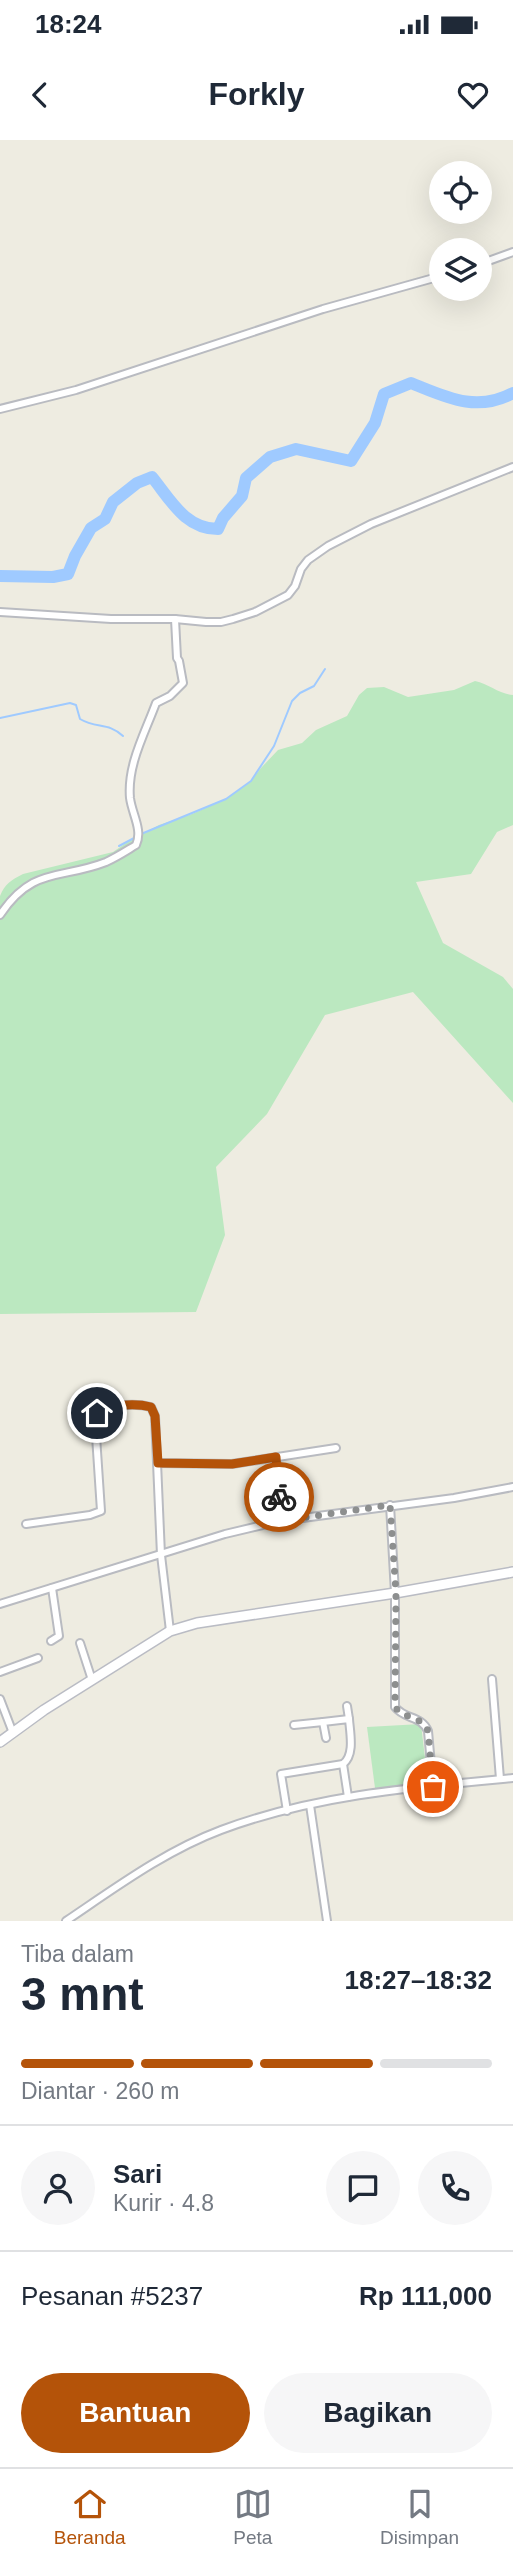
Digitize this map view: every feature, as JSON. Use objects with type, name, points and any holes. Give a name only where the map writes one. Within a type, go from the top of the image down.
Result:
[{"type":"main road","points":[[0,1742],[170,1631],[197,1623],[513,1573]]},
{"type":"street","points":[[492,260],[513,252]]},
{"type":"street","points":[[0,409],[76,390],[335,305],[429,279]]},
{"type":"street","points":[[0,612],[111,620],[175,619],[221,622],[255,612],[288,595],[308,560],[328,546],[397,513],[513,467]]},
{"type":"street","points":[[0,915],[19,893],[42,877],[106,862],[136,845],[139,830],[130,795],[132,767],[156,704],[170,696],[183,683],[180,661],[177,658],[175,619]]},
{"type":"street","points":[[26,1524],[101,1511],[95,1421],[97,1413],[103,1409],[135,1405],[151,1407],[155,1416],[161,1555],[170,1631]]},
{"type":"street","points":[[158,1463],[232,1464],[336,1448]]},
{"type":"street","points":[[276,1457],[280,1521]]},
{"type":"street","points":[[0,1604],[225,1534],[280,1521],[454,1498],[513,1487]]},
{"type":"street","points":[[390,1505],[396,1593],[395,1707],[401,1714],[416,1718],[426,1726],[433,1787]]},
{"type":"street","points":[[51,1641],[59,1636],[52,1588]]},
{"type":"street","points":[[80,1643],[92,1680]]},
{"type":"street","points":[[0,1672],[38,1658]]},
{"type":"street","points":[[492,1679],[500,1779]]},
{"type":"street","points":[[0,1699],[13,1732]]},
{"type":"street","points":[[287,1811],[281,1774],[343,1764],[348,1760],[350,1754],[347,1706]]},
{"type":"street","points":[[294,1725],[349,1719]]},
{"type":"street","points":[[323,1722],[326,1738]]},
{"type":"street","points":[[343,1764],[348,1797]]},
{"type":"street","points":[[66,1921],[146,1869],[219,1830],[348,1797],[513,1778]]},
{"type":"street","points":[[310,1805],[327,1921]]},
{"type":"green space","points":[[475,681],[513,695],[513,825],[497,832],[471,874],[416,882],[443,943],[503,977],[513,989],[513,1103],[413,992],[325,1015],[267,1114],[216,1167],[225,1235],[196,1312],[0,1314],[0,896],[4,888],[23,874],[113,852],[159,825],[226,799],[251,781],[278,750],[302,743],[316,730],[347,716],[359,695],[367,688],[384,687],[408,697],[454,690]]},
{"type":"green space","points":[[421,1724],[428,1784],[375,1788],[367,1727]]},
{"type":"waterway","points":[[0,576],[53,577],[68,574],[91,528],[105,519],[113,502],[137,483],[152,477],[187,518],[206,528],[218,529],[223,518],[242,496],[246,478],[270,457],[296,449],[351,461],[375,423],[384,394],[411,383],[461,401],[486,402],[513,393]]},
{"type":"waterway","points":[[141,834],[226,799],[251,781],[274,746],[292,701],[300,693],[314,686],[325,669]]},
{"type":"waterway","points":[[0,718],[70,703],[76,705],[80,719],[112,729],[123,736]]},
{"type":"waterway","points":[[119,846],[136,837]]},
{"type":"way so far","points":[[279,1497],[280,1521],[390,1505],[396,1593],[395,1707],[404,1716],[416,1718],[426,1726],[433,1787]]},
{"type":"route","points":[[97,1413],[103,1409],[135,1405],[151,1407],[155,1416],[158,1463],[205,1466],[276,1457],[279,1497]]}]
